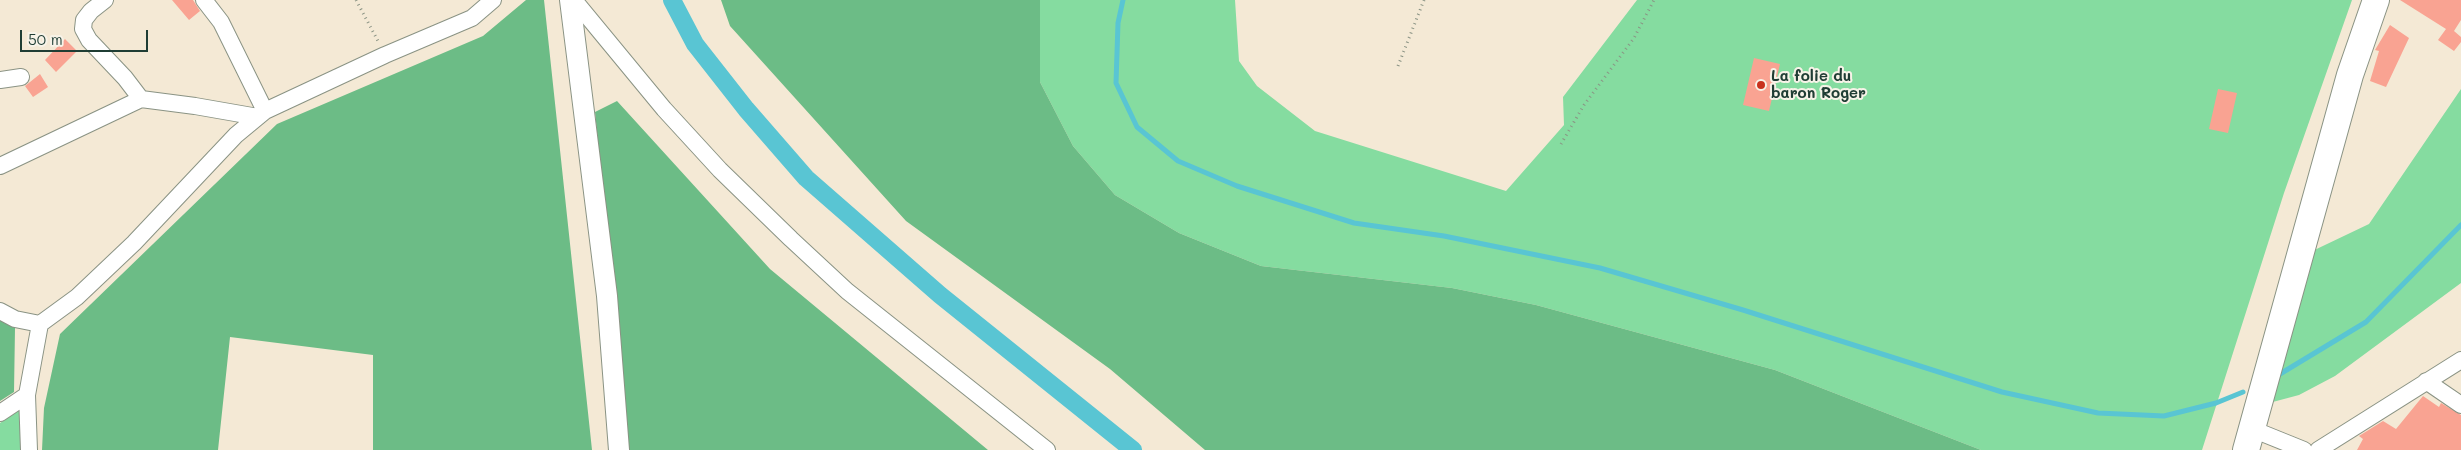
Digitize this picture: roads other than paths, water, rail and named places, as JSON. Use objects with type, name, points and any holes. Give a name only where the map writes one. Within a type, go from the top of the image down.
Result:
[{"type":"main road","points":[[2249,440],[2350,75],[2376,0]]},
{"type":"street","points":[[105,0],[91,11],[84,20],[83,29],[89,40],[125,78],[141,99]]},
{"type":"street","points":[[204,0],[221,22],[261,114]]},
{"type":"street","points":[[29,450],[27,395],[40,324],[77,296],[134,243],[236,135],[261,114],[385,54],[472,18],[493,0]]},
{"type":"street","points":[[572,0],[607,296],[619,450]]},
{"type":"street","points":[[572,0],[664,109],[720,170],[791,239],[847,291],[1047,450]]},
{"type":"street","points":[[0,80],[21,77]]},
{"type":"street","points":[[0,166],[141,99],[261,114]]},
{"type":"street","points":[[0,311],[15,319],[40,324]]},
{"type":"street","points":[[2318,450],[2461,360]]},
{"type":"street","points":[[2426,381],[2461,405]]},
{"type":"street","points":[[0,413],[27,395]]},
{"type":"street","points":[[2249,440],[2304,450]]},
{"type":"waterway","points":[[672,0],[695,44],[746,109],[806,178],[940,295],[1133,450]]},
{"type":"waterway","points":[[1123,0],[1118,23],[1116,83],[1137,127],[1178,161],[1237,186],[1354,223],[1444,236],[1600,268],[1743,310],[2002,392],[2098,413],[2164,416],[2216,403],[2243,392]]},
{"type":"waterway","points":[[2275,377],[2366,322],[2461,225]]},
{"type":"place","name":"La folie du baron Roger","points":[[1761,85]]}]
